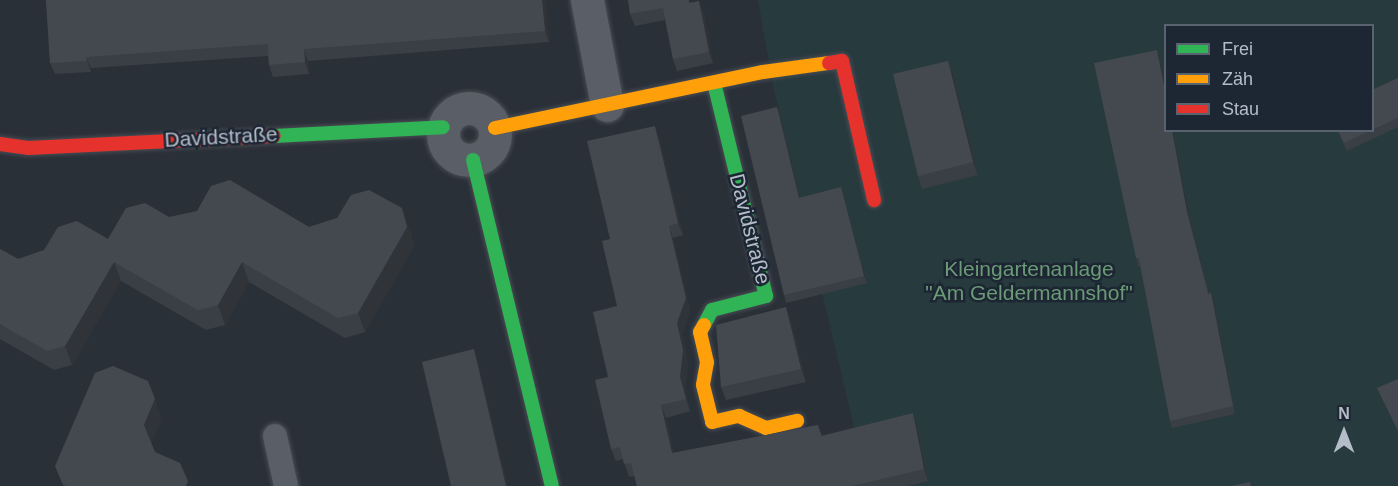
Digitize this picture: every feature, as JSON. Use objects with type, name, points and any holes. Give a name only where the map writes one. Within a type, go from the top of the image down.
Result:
[{"type":"street","points":[[587,0],[607,105]]},
{"type":"street","points":[[495,128],[714,83],[842,61],[874,200]]},
{"type":"street","name":"Davidstraße","points":[[714,83],[766,296],[712,310],[700,332],[707,363],[703,385],[712,422],[739,416],[766,428],[797,421]]},
{"type":"street","points":[[468,107],[482,111],[495,128],[491,148],[473,160],[459,158],[447,150],[443,127],[455,111],[468,107]]},
{"type":"street","name":"Davidstraße","points":[[0,144],[28,148],[443,127]]},
{"type":"street","points":[[473,160],[552,486]]},
{"type":"lane","points":[[275,436],[286,486]]},
{"type":"green space","name":"Kleingartenanlage \"Am Geldermannshof\"","points":[[758,0],[1398,0],[1398,486],[868,486],[774,90]]},
{"type":"building","points":[[46,0],[542,0],[545,31],[304,49],[305,62],[269,65],[268,44],[86,57],[87,61],[50,63]]},
{"type":"building","points":[[628,0],[689,0],[689,3],[699,1],[709,52],[673,59],[663,8],[630,14]]},
{"type":"building","points":[[1157,50],[1164,86],[1164,132],[1172,132],[1187,212],[1208,294],[1211,293],[1233,406],[1170,421],[1139,258],[1136,258],[1094,63]]},
{"type":"building","points":[[948,61],[973,162],[918,176],[893,74]]},
{"type":"building","points":[[1398,78],[1398,118],[1374,129],[1374,89]]},
{"type":"building","points":[[777,107],[799,198],[841,187],[864,276],[784,295],[741,116]]},
{"type":"building","points":[[655,126],[678,223],[669,226],[686,298],[677,323],[683,350],[680,377],[686,399],[661,405],[672,453],[818,425],[821,436],[913,413],[924,469],[852,486],[637,486],[631,463],[624,464],[620,447],[611,449],[595,380],[608,377],[593,312],[617,306],[602,241],[610,239],[587,141]]},
{"type":"building","points":[[1339,132],[1367,132],[1344,143]]},
{"type":"building","points":[[230,180],[309,227],[337,218],[351,195],[369,190],[402,208],[407,227],[358,313],[338,318],[242,262],[218,305],[198,310],[114,262],[65,346],[47,351],[0,324],[0,249],[18,259],[44,250],[58,227],[77,221],[108,239],[126,208],[145,203],[169,217],[197,211],[211,186]]},
{"type":"building","points":[[786,307],[801,369],[721,387],[716,325]]},
{"type":"building","points":[[474,349],[506,486],[451,486],[422,362]]},
{"type":"building","points":[[113,366],[148,381],[155,399],[144,425],[155,452],[180,463],[188,481],[186,486],[63,485],[55,466],[95,373]]},
{"type":"building","points":[[1398,379],[1398,430],[1377,388]]},
{"type":"building","points":[[1250,482],[1251,486],[1230,486]]},
{"type":"traffic: fast","points":[[704,325],[712,310],[766,296],[714,83]]},
{"type":"traffic: fast","points":[[274,136],[443,127]]},
{"type":"traffic: fast","points":[[473,160],[552,486]]},
{"type":"traffic: slow","points":[[495,128],[763,72],[829,63]]},
{"type":"traffic: slow","points":[[704,325],[700,332],[707,362],[703,385],[712,422],[739,416],[766,428],[797,421]]},
{"type":"traffic: jam","points":[[829,63],[842,61],[874,200]]},
{"type":"traffic: jam","points":[[0,144],[28,148],[274,136]]}]
